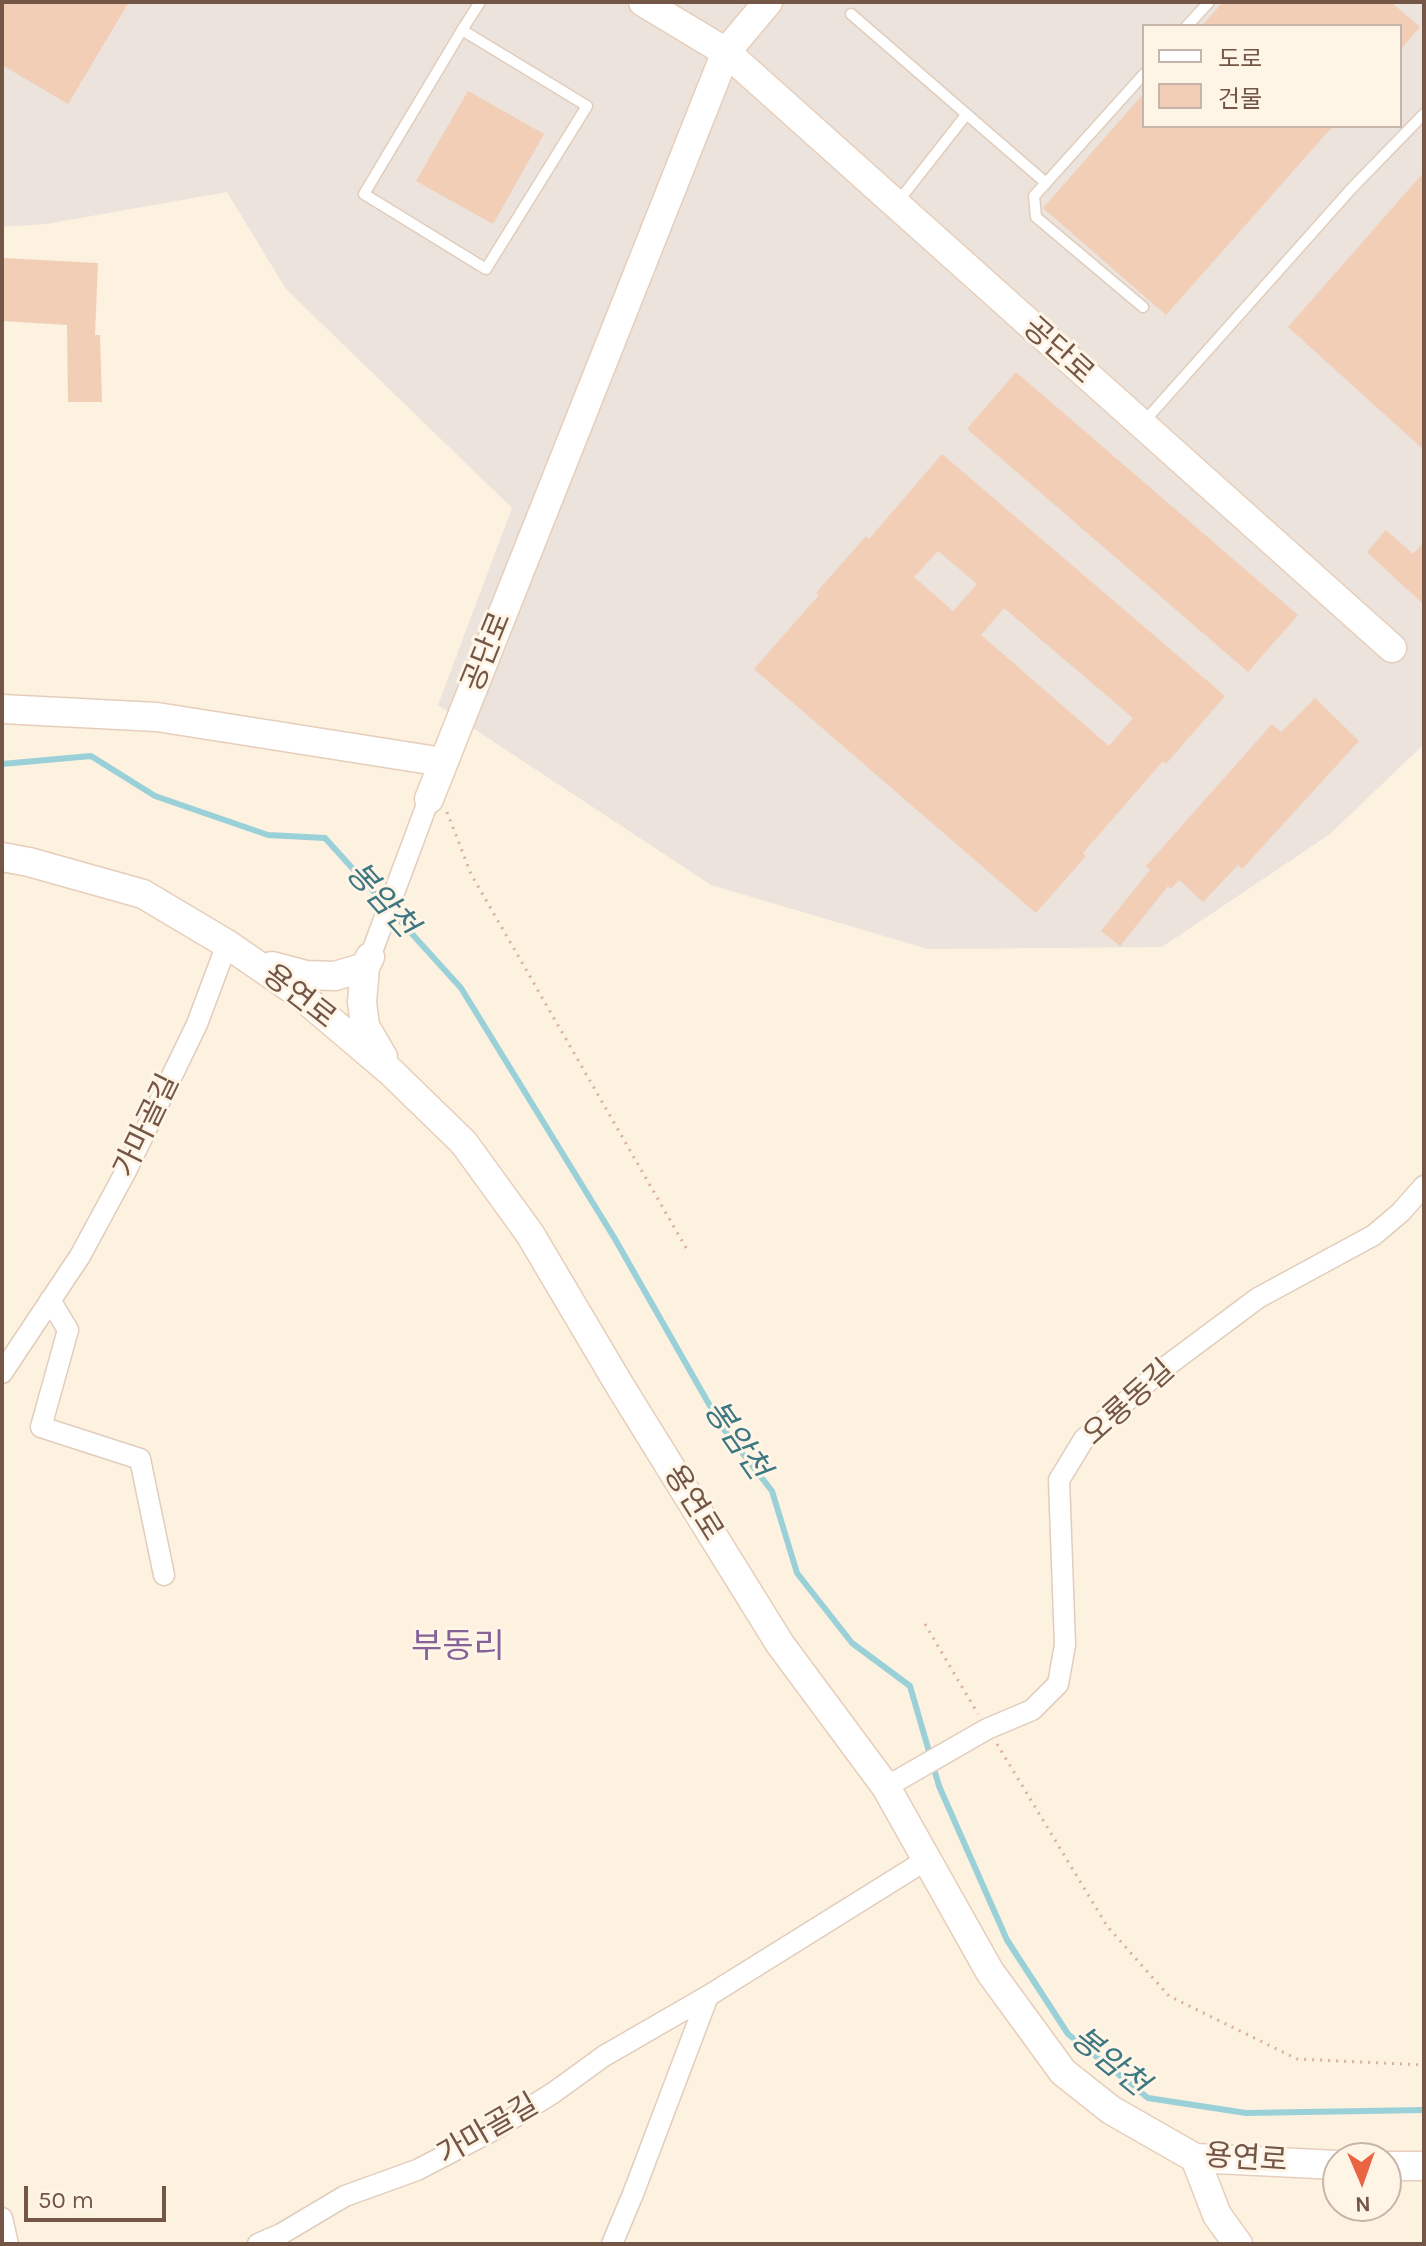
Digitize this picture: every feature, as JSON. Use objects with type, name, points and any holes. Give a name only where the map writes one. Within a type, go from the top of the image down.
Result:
[{"type":"street","name":"공단로","points":[[643,2],[726,52],[1392,648]]},
{"type":"street","name":"공단로","points":[[436,780],[726,52],[768,2]]},
{"type":"street","points":[[2,709],[157,717],[436,780],[367,962],[362,1002],[365,1026],[391,1072]]},
{"type":"street","name":"용연로","points":[[2,857],[143,894],[227,944],[298,993],[391,1072],[464,1143],[530,1234],[780,1644],[898,1780],[920,1865],[990,1972],[1063,2072],[1111,2110],[1195,2158],[1322,2164]]},
{"type":"street","name":"가마골길","points":[[2,1373],[80,1256],[126,1171],[197,1024],[227,944]]},
{"type":"street","points":[[251,961],[306,975],[335,976],[367,962]]},
{"type":"street","name":"오룡동길","points":[[898,1780],[987,1729],[1032,1710],[1058,1684],[1065,1645],[1059,1480],[1084,1439],[1160,1371],[1258,1298],[1374,1235],[1401,1212],[1424,1186]]},
{"type":"street","points":[[50,1300],[68,1330],[41,1427],[140,1459],[164,1575]]},
{"type":"street","name":"가마골길","points":[[258,2244],[345,2196],[417,2170],[492,2131],[604,2056],[708,1996],[920,1865]]},
{"type":"street","points":[[612,2244],[708,1996]]},
{"type":"street","points":[[1195,2158],[1217,2215],[1238,2244]]},
{"type":"street","points":[[1402,2166],[1424,2166]]},
{"type":"street","points":[[2,2218],[8,2244]]},
{"type":"lane","points":[[462,30],[587,106],[486,269],[364,194],[462,30],[480,2]]},
{"type":"lane","points":[[1189,24],[1209,2]]},
{"type":"lane","points":[[851,14],[1046,183]]},
{"type":"lane","points":[[1142,76],[1034,196],[1036,217],[1143,307]]},
{"type":"lane","points":[[1141,425],[1352,188],[1424,114]]},
{"type":"lane","points":[[895,204],[966,115]]},
{"type":"path","points":[[436,780],[471,874],[689,1253]]},
{"type":"path","points":[[925,1624],[1107,1926],[1169,1996],[1297,2059],[1424,2065]]},
{"type":"shaded area","points":[[2,2],[1424,2],[1424,744],[1330,834],[1162,947],[928,949],[711,885],[438,705],[512,508],[286,289],[227,192],[46,224],[2,227]]},
{"type":"building","points":[[2,2],[129,2],[68,104],[2,65]]},
{"type":"building","points":[[1223,2],[1391,2],[1420,27],[1402,48],[1402,24],[1204,24]]},
{"type":"building","points":[[468,91],[544,134],[493,224],[416,181]]},
{"type":"building","points":[[1142,95],[1142,128],[1331,128],[1166,315],[1043,208]]},
{"type":"building","points":[[1424,172],[1424,450],[1288,327]]},
{"type":"building","points":[[2,258],[98,263],[95,335],[100,335],[102,402],[68,402],[67,325],[2,321]]},
{"type":"building","points":[[1016,372],[1298,615],[1248,672],[967,429]]},
{"type":"building","points":[[942,454],[1225,696],[1166,764],[1163,761],[1083,853],[1086,856],[1036,913],[754,669],[866,536],[869,539]],"holes":[[[938,551],[977,584],[953,611],[914,577]],[[1004,608],[1133,718],[1109,746],[981,635]]]},
{"type":"building","points":[[1386,530],[1413,554],[1424,542],[1424,605],[1367,552]]},
{"type":"building","points":[[1315,698],[1359,741],[1242,869],[1238,865],[1203,902],[1179,880],[1171,889],[1168,886],[1120,946],[1101,931],[1150,870],[1146,866],[1272,724],[1281,732]]},
{"type":"waterway","name":"봉암천","points":[[2,764],[91,756],[155,796],[268,835],[325,838],[461,988],[615,1239],[722,1427],[772,1491],[797,1573],[852,1643],[910,1686],[939,1786],[1007,1940],[1068,2034],[1148,2098],[1246,2113],[1424,2110]]},
{"type":"district","name":"부동리","points":[[458,1647]]}]
